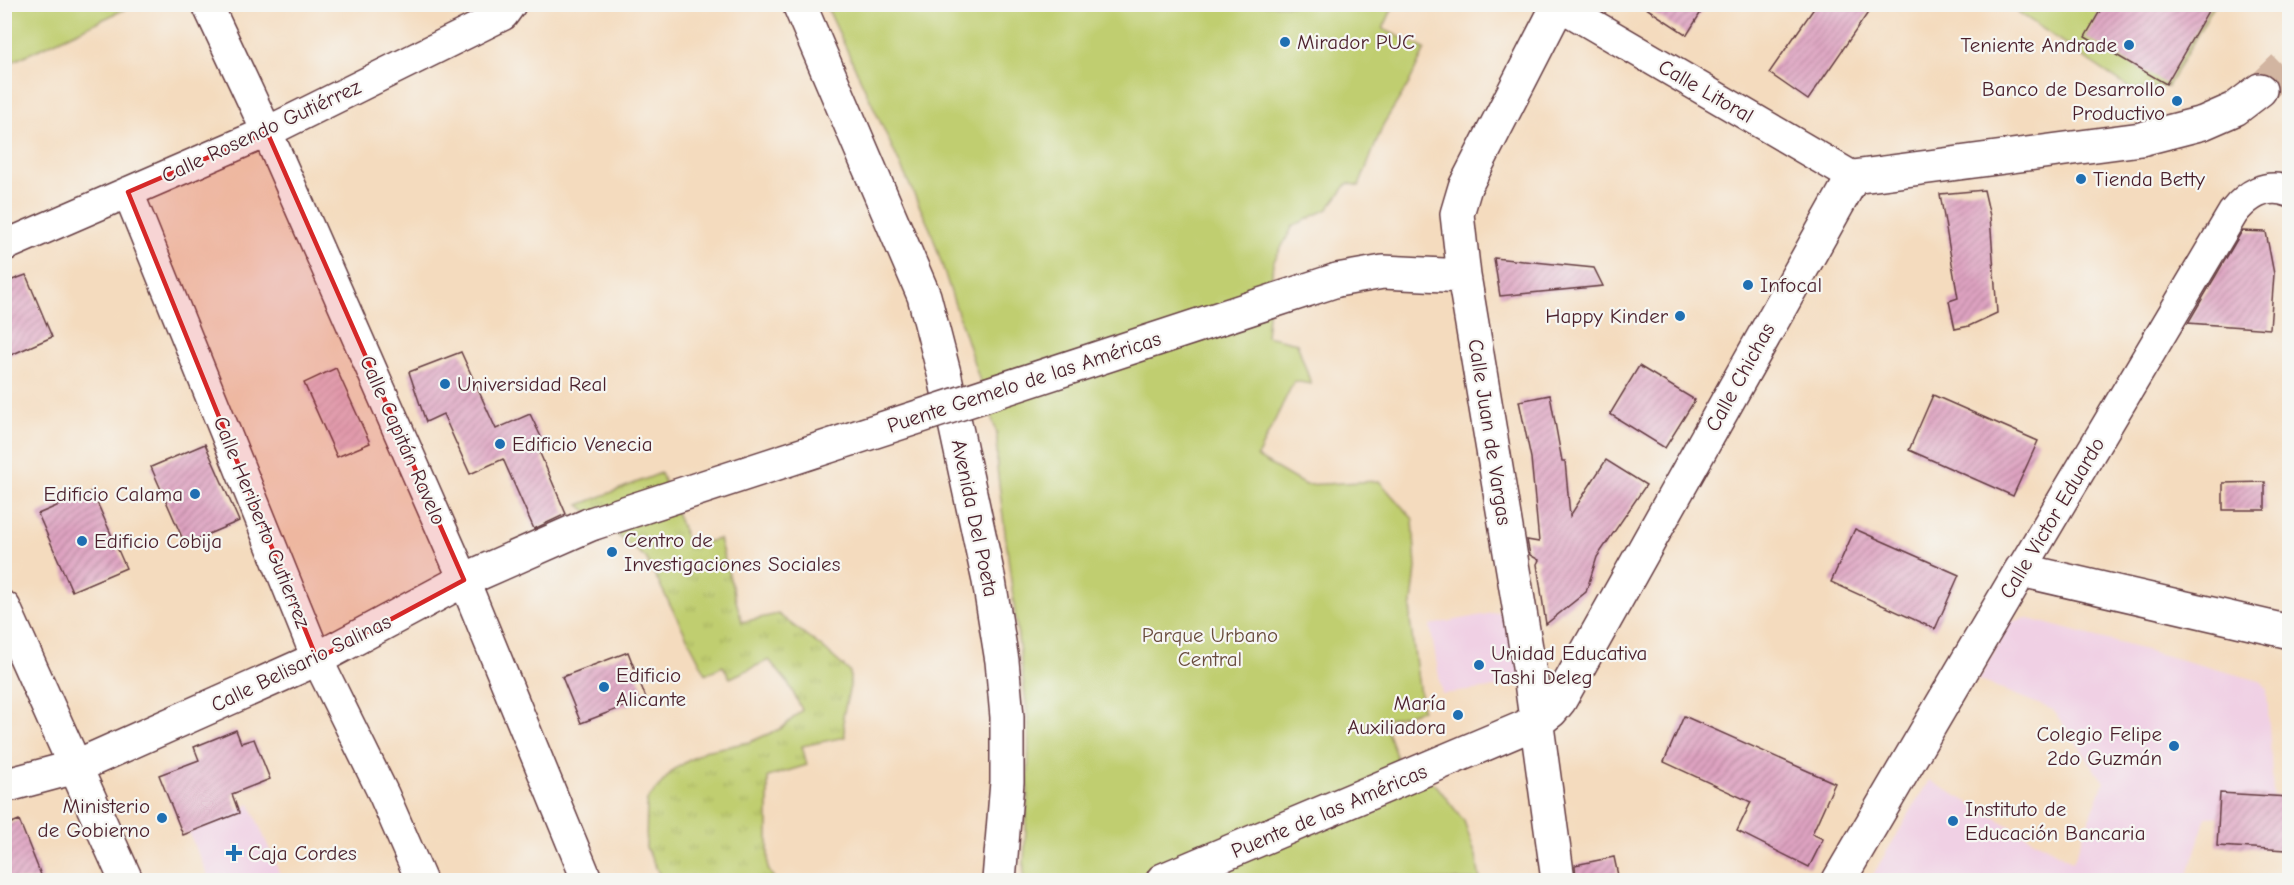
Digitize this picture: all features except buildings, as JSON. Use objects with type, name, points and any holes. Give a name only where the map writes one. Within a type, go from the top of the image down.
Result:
[{"type":"main road","name":"Avenida Del Poeta","points":[[799,4],[924,296],[945,377],[989,581],[1002,661],[1007,717],[1007,761],[999,880]]},
{"type":"main road","name":"Calle Juan de Vargas","points":[[1558,880],[1537,722],[1464,276],[1457,214],[1465,186],[1559,5]]},
{"type":"main road","points":[[1853,177],[2141,139],[2203,123],[2235,109],[2260,90]]},
{"type":"main road","name":"Calle Chichas","points":[[1462,755],[1537,722],[1560,700],[1853,177]]},
{"type":"main road","name":"Puente Gemelo de las Américas","points":[[591,524],[1337,280],[1383,272],[1464,276]]},
{"type":"main road","name":"Calle Belisario Salinas","points":[[4,786],[75,767],[317,659],[464,580],[591,524]]},
{"type":"main road","points":[[2021,570],[2289,632]]},
{"type":"main road","name":"Calle Victor Eduardo","points":[[1839,880],[2021,570]]},
{"type":"main road","points":[[4,608],[126,880]]},
{"type":"main road","name":"Puente de las Américas","points":[[1162,880],[1462,755]]},
{"type":"street","name":"Calle Capitán Ravelo","points":[[207,4],[267,132],[464,580],[587,880]]},
{"type":"street","name":"Calle Rosendo Gutiérrez","points":[[4,246],[267,132],[503,15],[510,4]]},
{"type":"street","name":"Calle Litoral","points":[[1559,5],[1853,177]]},
{"type":"street","name":"Calle Victor Eduardo","points":[[2021,570],[2233,213],[2245,198],[2263,189],[2283,189],[2289,192]]},
{"type":"street","name":"Calle Heriberto Gutierrez","points":[[128,192],[317,659],[384,795],[421,880]]},
{"type":"highlighted area","points":[[267,132],[464,580],[317,659],[128,192]]},
{"type":"shaded area","name":"Unidad Educativa Tashi Deleg","points":[[1514,609],[1524,684],[1442,694],[1430,625]]},
{"type":"shaded area","name":"Colegio Felipe 2do Guzmán","points":[[2026,618],[2260,681],[2267,690],[2274,813],[2206,817],[2186,880],[1870,880],[1929,780],[2073,862],[2104,782],[2053,710],[1979,680],[2010,622]]},
{"type":"shaded area","name":"Caja Cordes","points":[[250,804],[280,874],[266,880],[210,880],[188,831]]},
{"type":"green space","points":[[5,4],[134,4],[134,5],[5,65]]},
{"type":"green space","name":"Parque Urbano Central","points":[[826,5],[1394,5],[1383,29],[1425,49],[1408,85],[1384,123],[1359,186],[1348,183],[1328,209],[1293,226],[1273,263],[1266,336],[1297,343],[1311,384],[1294,381],[1257,457],[1305,485],[1379,481],[1413,519],[1416,568],[1410,620],[1422,710],[1383,721],[1398,761],[1437,786],[1464,821],[1476,856],[1480,880],[1023,880],[1029,726],[997,468],[997,434],[931,231]]},
{"type":"green space","name":"Teniente Andrade","points":[[2008,5],[2214,5],[2168,86],[2132,90]]},
{"type":"green space","points":[[661,473],[689,546],[719,539],[742,622],[778,614],[850,672],[850,686],[843,716],[845,737],[802,746],[807,765],[768,777],[768,869],[775,880],[662,880],[646,847],[647,800],[673,770],[704,751],[750,742],[782,728],[802,710],[788,683],[769,660],[730,678],[723,666],[706,674],[646,558],[579,505]]},
{"type":"tunnel","points":[[2260,90],[2290,61]]},
{"type":"place","name":"Mirador PUC","points":[[1285,42]]},
{"type":"place","name":"Teniente Andrade","points":[[2129,45]]},
{"type":"place","name":"Banco de Desarrollo Productivo","points":[[2177,101]]},
{"type":"place","name":"Tienda Betty","points":[[2081,179]]},
{"type":"place","name":"Infocal","points":[[1748,285]]},
{"type":"place","name":"Happy Kinder","points":[[1680,316]]},
{"type":"place","name":"Universidad Real","points":[[445,384]]},
{"type":"place","name":"Edificio Venecia","points":[[500,444]]},
{"type":"place","name":"Edificio Calama","points":[[195,494]]},
{"type":"place","name":"Edificio Cobija","points":[[82,541]]},
{"type":"place","name":"Centro de Investigaciones Sociales","points":[[612,552]]},
{"type":"place","name":"Unidad Educativa Tashi Deleg","points":[[1479,665]]},
{"type":"place","name":"Edificio Alicante","points":[[604,687]]},
{"type":"place","name":"María Auxiliadora","points":[[1458,715]]},
{"type":"place","name":"Colegio Felipe 2do Guzmán","points":[[2174,746]]},
{"type":"place","name":"Ministerio de Gobierno","points":[[162,818]]},
{"type":"place","name":"Instituto de Educación Bancaria","points":[[1953,821]]},
{"type":"place","name":"Caja Cordes","points":[[234,853]]}]
